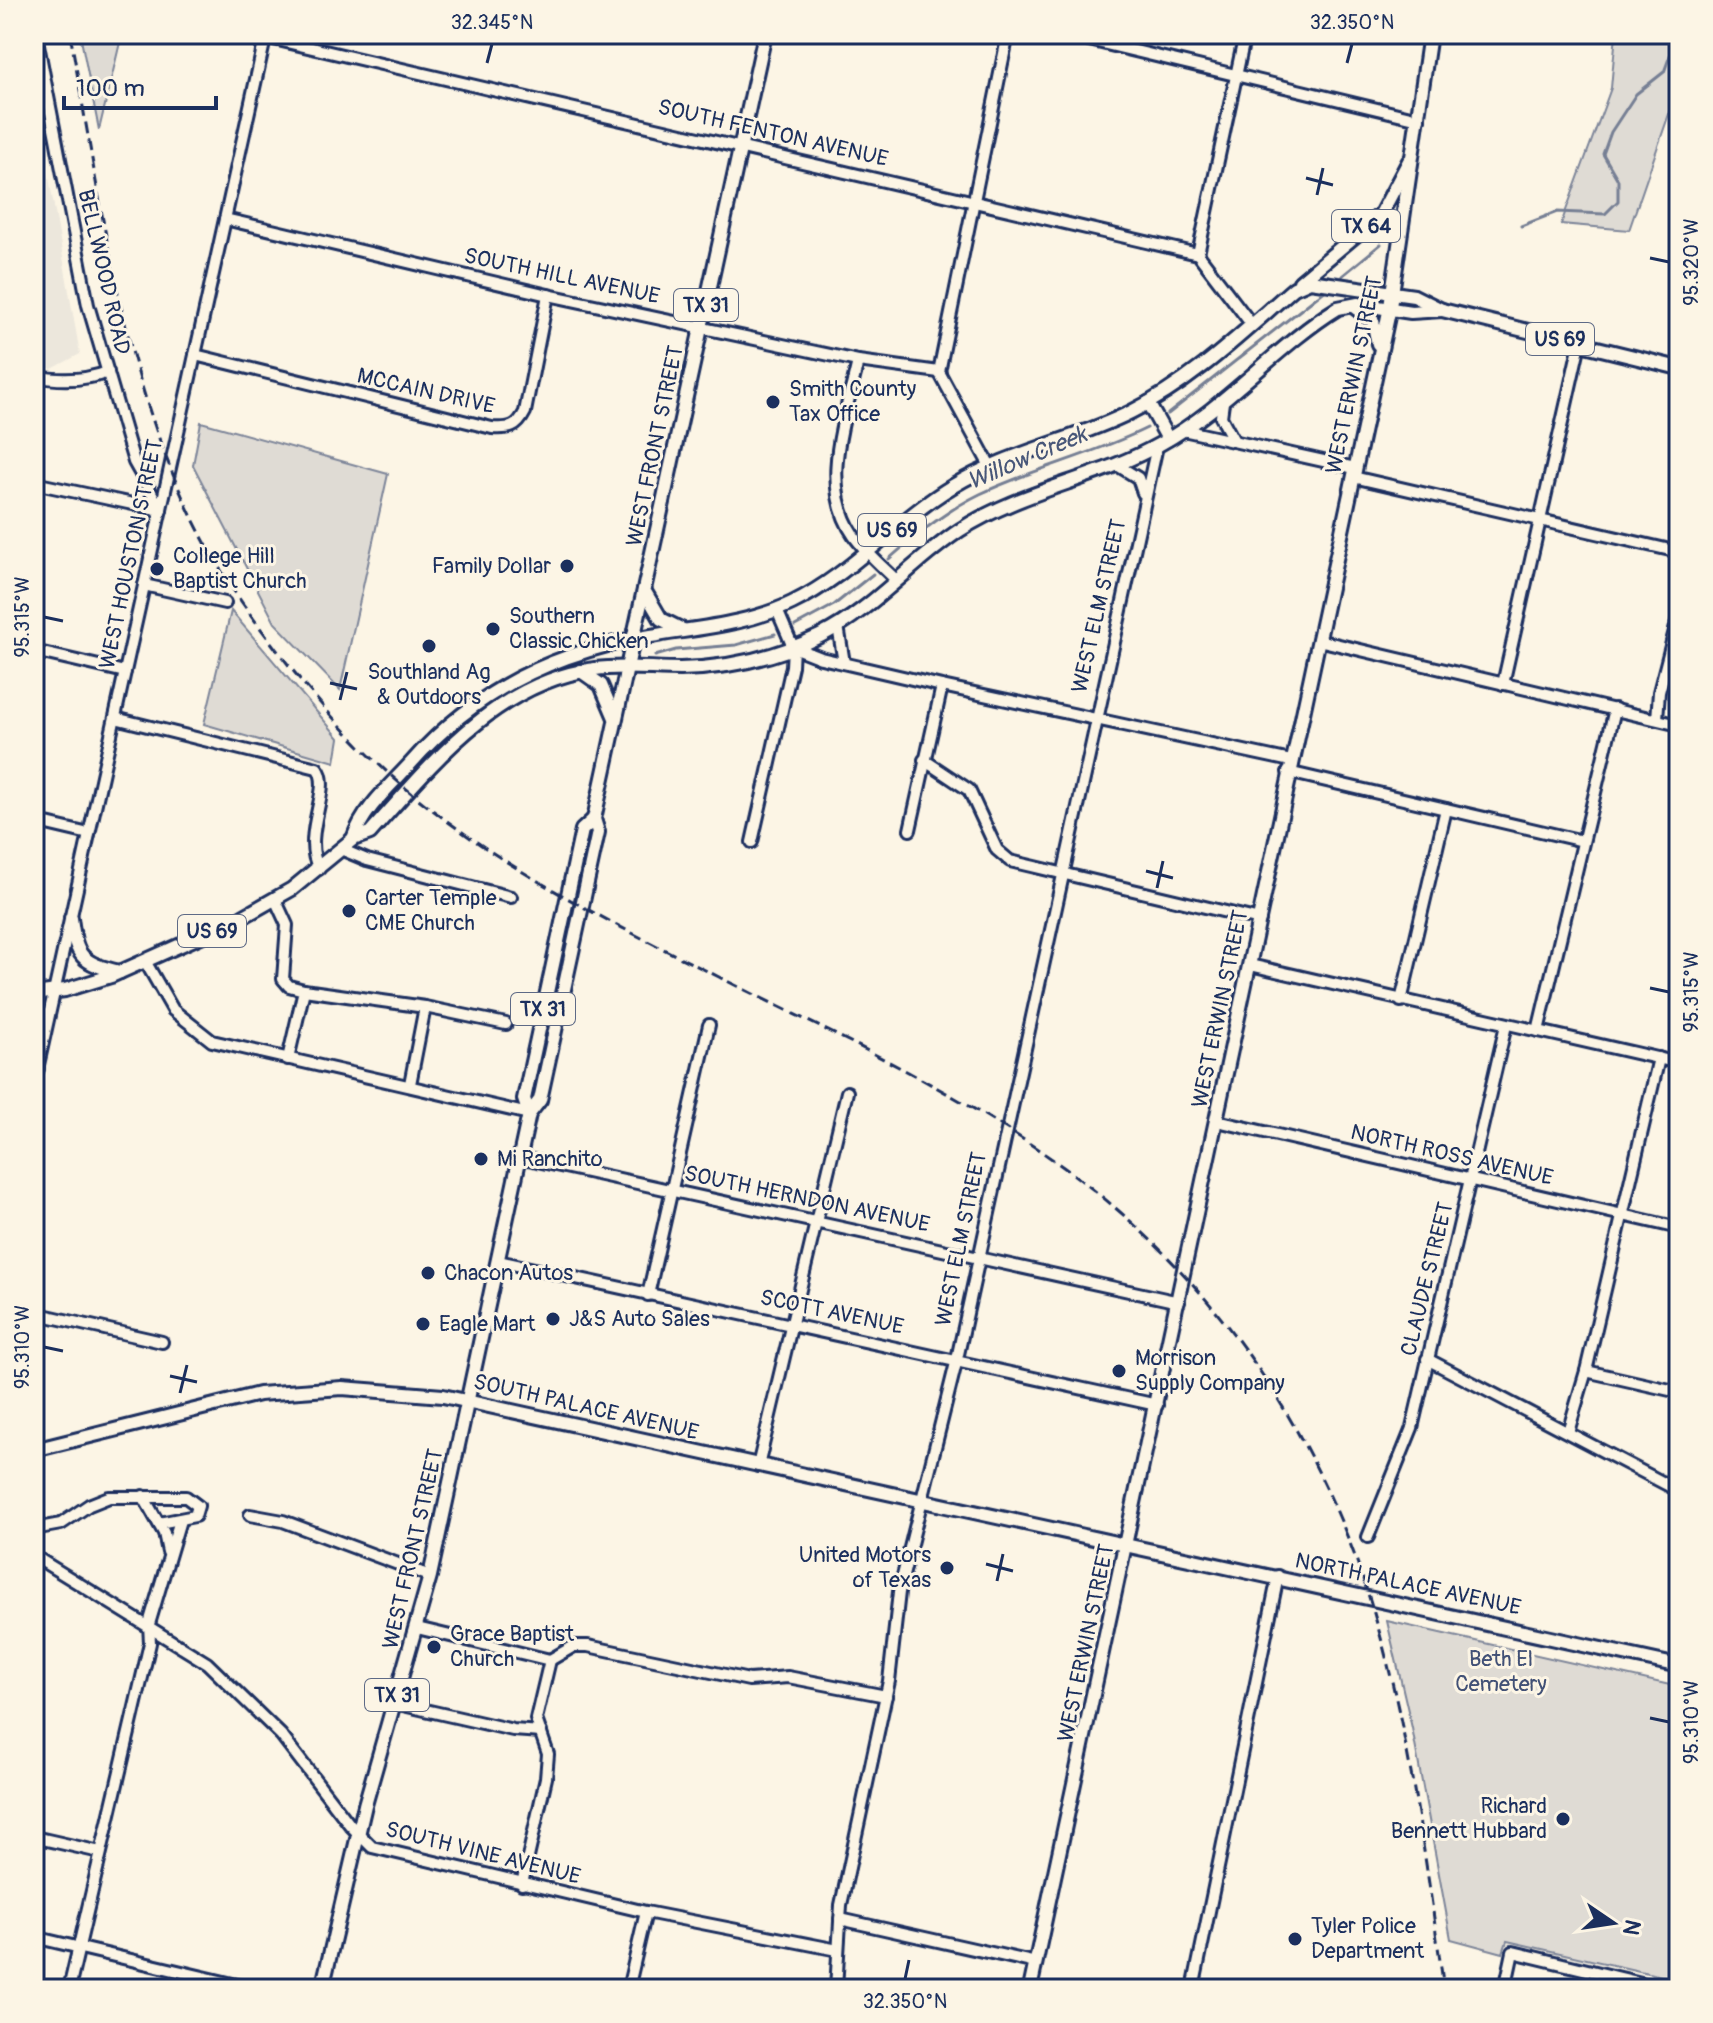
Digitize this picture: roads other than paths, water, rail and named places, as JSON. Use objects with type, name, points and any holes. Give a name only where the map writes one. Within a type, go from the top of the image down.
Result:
[{"type":"main road","name":"WEST FRONT STREET","points":[[322,1989],[359,1835],[430,1576],[529,1114],[524,1099],[582,830],[594,819],[765,34]]},
{"type":"main road","name":"WEST ERWIN STREET","points":[[1030,1989],[1390,307],[1430,34]]},
{"type":"main road","name":"TX 64","points":[[1294,288],[1381,214],[1393,196],[1415,147]]},
{"type":"main road","name":"US 69","points":[[34,994],[55,992],[120,972],[275,899],[343,850],[353,839],[359,821],[418,754],[462,713],[542,666],[582,651],[777,610],[824,586],[925,504],[990,466],[1097,428],[1148,403],[1193,373],[1294,288],[1310,281],[1329,281],[1414,296],[1442,310],[1679,368]]},
{"type":"main road","name":"US 69","points":[[353,839],[370,833],[436,758],[487,716],[540,685],[581,671],[719,666],[757,660],[793,647],[838,626],[943,541],[982,517],[1020,498],[1117,465],[1183,430],[1223,402],[1334,310],[1350,305],[1390,307],[1411,312],[1442,310]]},
{"type":"main road","points":[[1350,305],[1373,321],[1379,355]]},
{"type":"main road","points":[[1148,403],[1162,443]]},
{"type":"main road","points":[[644,590],[665,623],[686,630]]},
{"type":"main road","points":[[581,671],[601,685],[615,720]]},
{"type":"main road","points":[[71,918],[74,943],[80,955],[96,967],[120,972]]},
{"type":"main road","points":[[34,1046],[37,1069]]},
{"type":"main road","name":"SOUTH PALACE AVENUE","points":[[34,1450],[205,1404],[280,1391],[363,1388],[468,1400],[1127,1545]]},
{"type":"main road","name":"NORTH PALACE AVENUE","points":[[1127,1545],[1679,1666]]},
{"type":"street","name":"BELLWOOD ROAD","points":[[36,34],[88,305],[134,462],[161,510]]},
{"type":"street","name":"SOUTH FENTON AVENUE","points":[[252,34],[1198,254]]},
{"type":"street","points":[[990,466],[939,372],[1008,34]]},
{"type":"street","points":[[1064,34],[1419,119]]},
{"type":"street","points":[[1245,34],[1198,254],[1252,325]]},
{"type":"street","name":"WEST HOUSTON STREET","points":[[34,1083],[265,36]]},
{"type":"street","name":"SOUTH HILL AVENUE","points":[[225,219],[548,295],[858,361],[939,372]]},
{"type":"street","name":"MCCAIN DRIVE","points":[[195,355],[492,428],[508,429],[519,425],[525,412],[548,295]]},
{"type":"street","points":[[1503,684],[1580,343]]},
{"type":"street","points":[[858,361],[837,459],[835,486],[841,512],[852,533],[897,581]]},
{"type":"street","points":[[34,376],[53,380],[91,378],[108,372]]},
{"type":"street","points":[[1223,402],[1222,419],[1234,441]]},
{"type":"street","points":[[1183,430],[1542,522],[1679,552]]},
{"type":"street","name":"WEST ELM STREET","points":[[836,1989],[840,1919],[886,1696],[895,1610],[957,1359],[1144,500],[1162,443]]},
{"type":"street","name":"WEST ELM STREET","points":[[1117,465],[1138,478],[1144,500]]},
{"type":"street","points":[[34,483],[161,510]]},
{"type":"street","points":[[144,585],[225,603]]},
{"type":"street","points":[[752,842],[793,647],[777,610]]},
{"type":"street","points":[[1657,719],[1659,692],[1679,615]]},
{"type":"street","points":[[838,626],[844,663]]},
{"type":"street","points":[[1318,640],[1679,725]]},
{"type":"street","points":[[793,647],[844,663],[1095,718],[1290,766],[1446,809],[1583,841]]},
{"type":"street","points":[[34,651],[125,672]]},
{"type":"street","points":[[910,830],[942,686]]},
{"type":"street","points":[[1538,1031],[1615,709]]},
{"type":"street","points":[[115,718],[310,766],[321,772],[323,783],[312,834],[313,855],[319,869]]},
{"type":"street","points":[[924,760],[969,790],[1003,857],[1061,875],[1260,920]]},
{"type":"street","points":[[1401,1001],[1446,809]]},
{"type":"street","points":[[34,821],[89,834]]},
{"type":"street","points":[[343,850],[367,860],[511,897]]},
{"type":"street","points":[[275,899],[287,928],[283,979],[289,986],[425,1007],[506,1024]]},
{"type":"street","points":[[145,961],[168,1004],[196,1031],[219,1043],[410,1084],[529,1114]]},
{"type":"street","points":[[1250,965],[1506,1025],[1659,1058],[1678,1059]]},
{"type":"street","points":[[288,1059],[304,990]]},
{"type":"street","points":[[410,1084],[425,1007]]},
{"type":"street","points":[[648,1295],[709,1025]]},
{"type":"street","name":"CLAUDE STREET","points":[[1368,1537],[1412,1428],[1506,1025]]},
{"type":"street","points":[[1568,1432],[1586,1371],[1659,1058]]},
{"type":"street","points":[[758,1466],[847,1092]]},
{"type":"street","name":"NORTH ROSS AVENUE","points":[[1217,1121],[1679,1228]]},
{"type":"street","name":"SOUTH HERNDON AVENUE","points":[[519,1157],[1179,1302]]},
{"type":"street","name":"SCOTT AVENUE","points":[[498,1261],[1157,1405]]},
{"type":"street","points":[[34,1313],[162,1342]]},
{"type":"street","points":[[1427,1359],[1679,1491]]},
{"type":"street","points":[[1586,1371],[1679,1392]]},
{"type":"street","points":[[143,1496],[167,1540],[169,1559]]},
{"type":"street","points":[[34,1529],[68,1521],[102,1499],[143,1496],[193,1499],[198,1506],[195,1516],[159,1523]]},
{"type":"street","points":[[250,1515],[283,1521],[430,1576]]},
{"type":"street","points":[[69,1989],[150,1643],[149,1624],[180,1520]]},
{"type":"street","name":"SOUTH VINE AVENUE","points":[[34,1556],[196,1654],[246,1700],[301,1759],[359,1835],[380,1850],[646,1912],[838,1950]]},
{"type":"street","points":[[1193,1989],[1278,1576]]},
{"type":"street","points":[[417,1628],[550,1660],[574,1646],[588,1646],[749,1680],[788,1677],[886,1696]]},
{"type":"street","points":[[522,1884],[546,1778],[548,1754],[536,1719],[550,1660]]},
{"type":"street","points":[[394,1703],[513,1730],[541,1732]]},
{"type":"street","points":[[34,1837],[100,1852]]},
{"type":"street","points":[[628,1989],[646,1912]]},
{"type":"street","points":[[840,1919],[1036,1963]]},
{"type":"street","points":[[34,1937],[254,1989]]},
{"type":"street","points":[[1505,1989],[1513,1952],[1618,1983],[1666,1989]]},
{"type":"waterway","name":"Willow Creek","points":[[1521,226],[1557,212],[1605,214],[1618,201],[1618,180],[1603,154],[1611,132],[1636,94],[1664,72],[1678,34]]},
{"type":"waterway","name":"Willow Creek","points":[[1342,276],[1381,244]]},
{"type":"waterway","name":"Willow Creek","points":[[1168,414],[1327,289]]},
{"type":"waterway","name":"Willow Creek","points":[[889,559],[932,524],[980,494],[1147,428]]},
{"type":"waterway","name":"Willow Creek","points":[[795,626],[834,605],[873,574]]},
{"type":"waterway","name":"Willow Creek","points":[[655,656],[676,650],[736,645],[775,634]]},
{"type":"railway","points":[[70,34],[126,330],[172,472],[204,540],[243,604],[279,653],[338,723],[403,786],[516,868],[637,935],[940,1090],[983,1114],[1066,1169],[1118,1211],[1167,1257],[1212,1306],[1252,1360],[1288,1416],[1320,1475],[1370,1600],[1405,1744],[1444,1989]]},
{"type":"place","name":"Smith County Tax Office","points":[[773,402]]},
{"type":"place","name":"Family Dollar","points":[[567,566]]},
{"type":"place","name":"College Hill Baptist Church","points":[[157,569]]},
{"type":"place","name":"Southern Classic Chicken","points":[[493,629]]},
{"type":"place","name":"Southland Ag & Outdoors","points":[[429,646]]},
{"type":"place","name":"Carter Temple CME Church","points":[[349,911]]},
{"type":"place","name":"Mi Ranchito","points":[[481,1159]]},
{"type":"place","name":"Chacon Autos","points":[[428,1273]]},
{"type":"place","name":"J&S Auto Sales","points":[[553,1319]]},
{"type":"place","name":"Eagle Mart","points":[[423,1324]]},
{"type":"place","name":"Morrison Supply Company","points":[[1119,1371]]},
{"type":"place","name":"United Motors of Texas","points":[[947,1568]]},
{"type":"place","name":"Grace Baptist Church","points":[[434,1647]]},
{"type":"place","name":"Richard Bennett Hubbard","points":[[1563,1819]]},
{"type":"place","name":"Tyler Police Department","points":[[1295,1939]]},
{"type":"park label","name":"Beth El Cemetery","points":[[1501,1672]]}]
